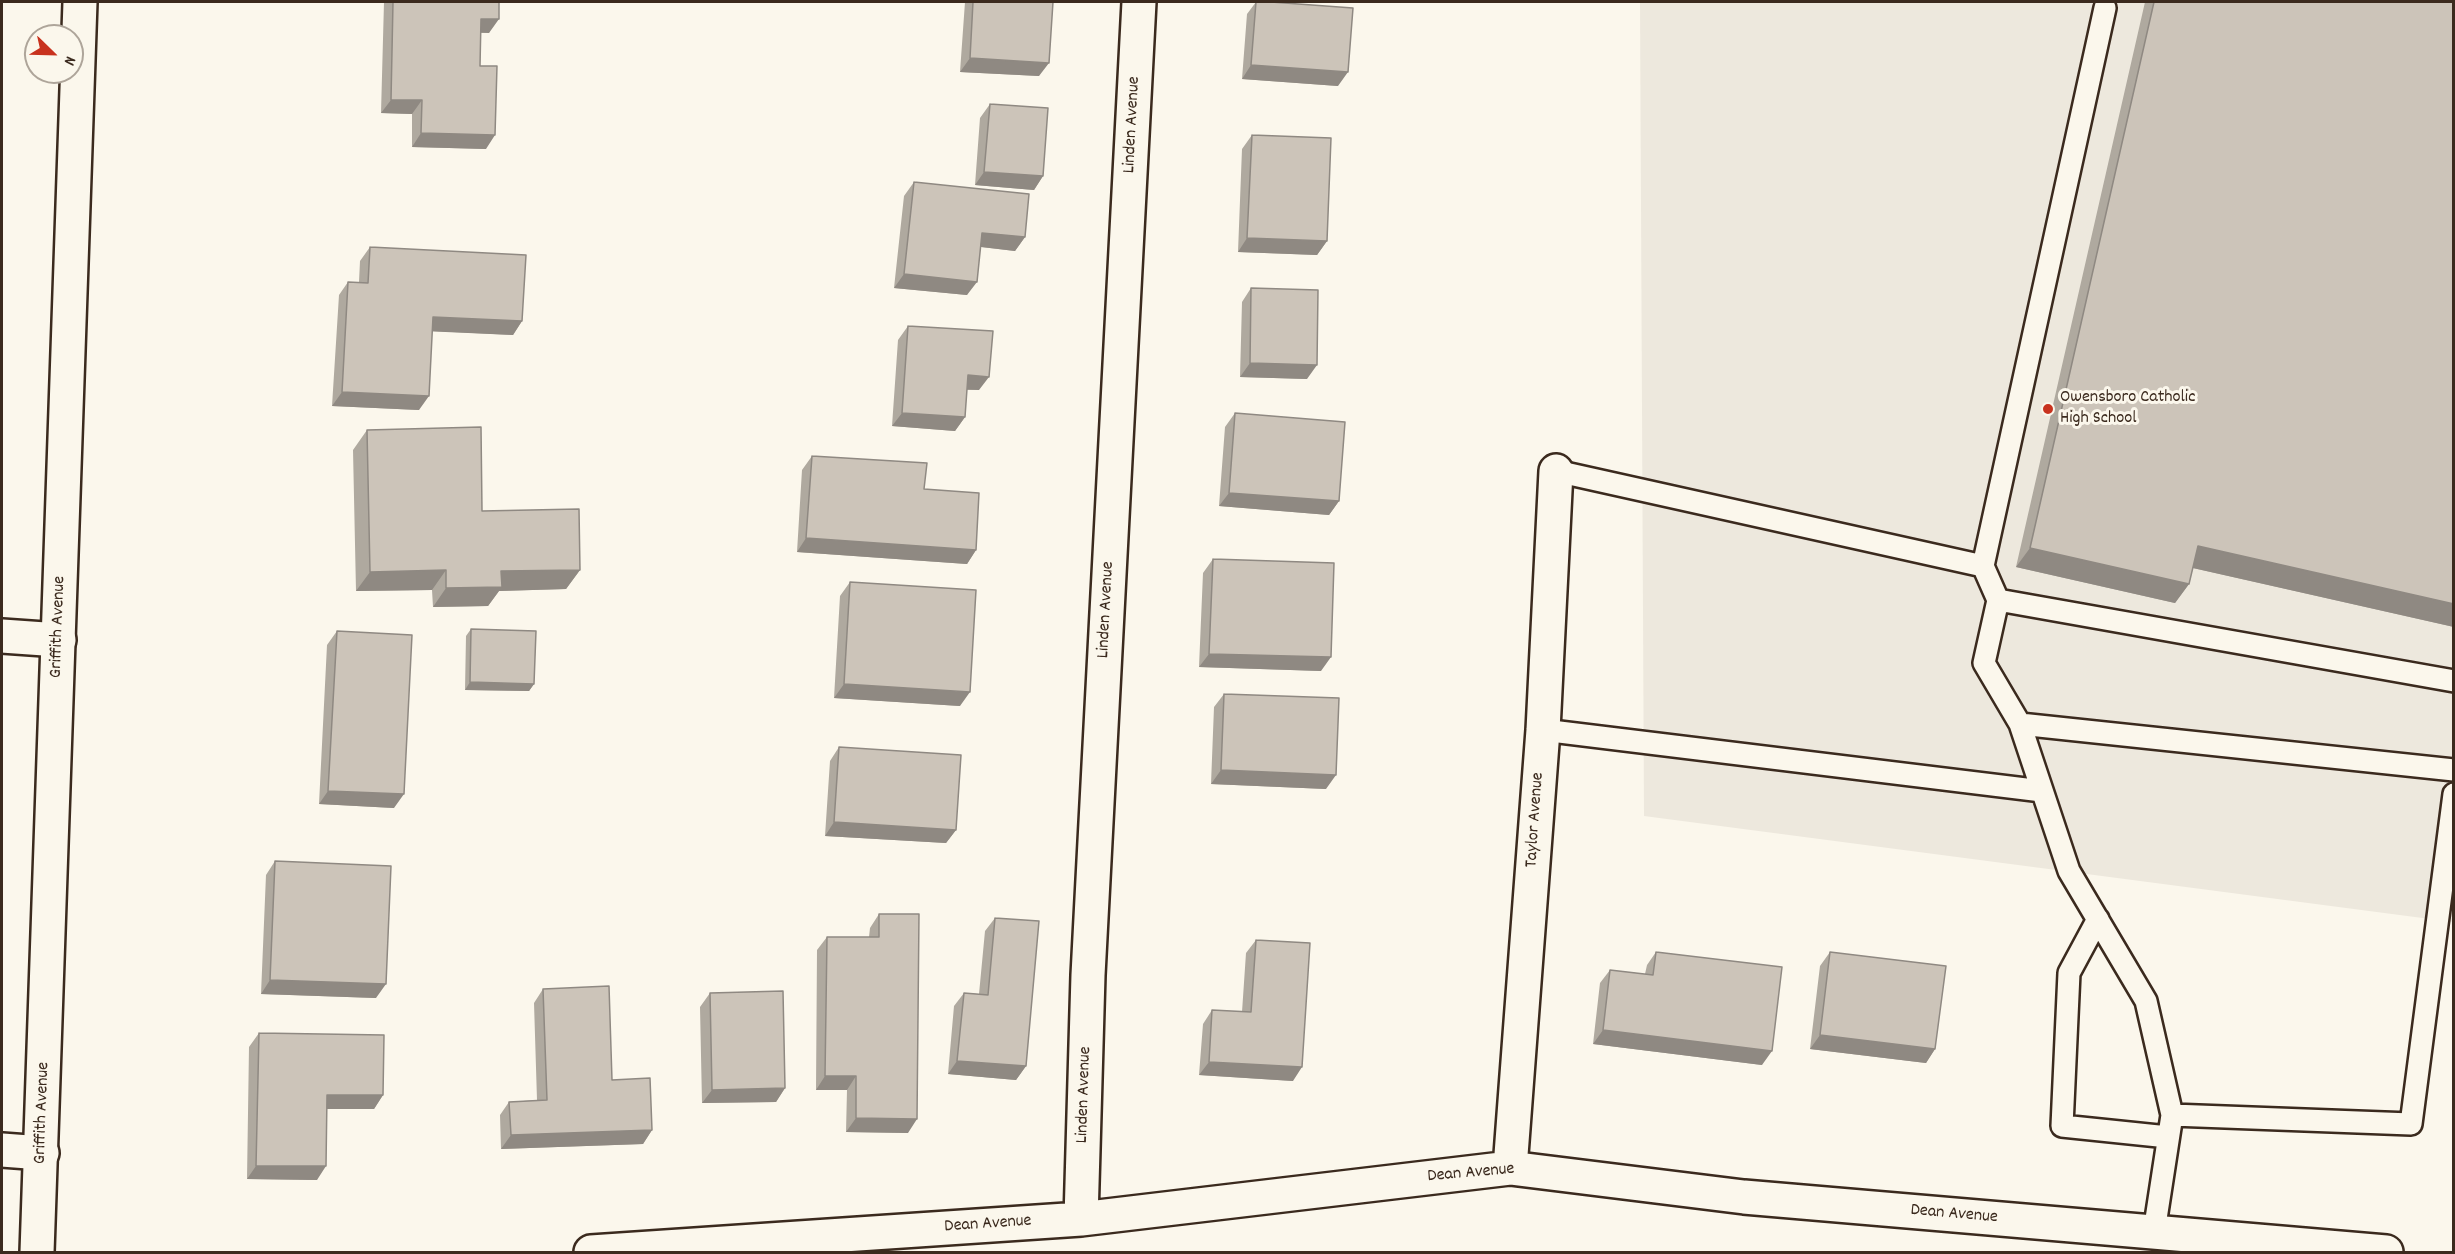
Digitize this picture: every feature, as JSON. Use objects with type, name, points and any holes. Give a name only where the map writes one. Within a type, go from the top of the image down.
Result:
[{"type":"street","name":"Griffith Avenue","points":[[37,1252],[80,2]]},
{"type":"street","name":"Linden Avenue","points":[[1082,1219],[1088,975],[1139,2]]},
{"type":"street","name":"Taylor Avenue","points":[[1510,1168],[1543,730],[1556,471]]},
{"type":"street","points":[[2,636],[59,640]]},
{"type":"street","points":[[2,1150],[42,1153]]},
{"type":"street","name":"Dean Avenue","points":[[591,1252],[1082,1219],[1510,1168],[1744,1197],[2386,1252]]},
{"type":"lane","points":[[2105,8],[1983,566],[1998,600],[1984,663],[2020,724],[2069,871],[2146,1001],[2172,1115],[2154,1232]]},
{"type":"lane","points":[[1556,471],[1983,566]]},
{"type":"lane","points":[[1998,600],[2454,681]]},
{"type":"lane","points":[[2020,724],[2454,770]]},
{"type":"lane","points":[[1543,730],[2042,791]]},
{"type":"lane","points":[[2172,1115],[2411,1124],[2454,794]]},
{"type":"lane","points":[[2098,919],[2069,973],[2062,1126],[2168,1137]]},
{"type":"shaded area","name":"Owensboro Catholic High School","points":[[1640,2],[2453,2],[2453,922],[1644,816]]},
{"type":"building","points":[[393,2],[499,2],[499,19],[481,19],[480,66],[497,66],[495,135],[421,133],[422,100],[391,100]]},
{"type":"building","points":[[973,2],[1053,2],[1049,63],[970,58]]},
{"type":"building","points":[[1256,2],[1353,8],[1348,72],[1251,65]]},
{"type":"building","points":[[2154,2],[2454,2],[2454,604],[2198,546],[2189,584],[2030,548]]},
{"type":"building","points":[[990,104],[1048,108],[1043,176],[984,172]]},
{"type":"building","points":[[1252,135],[1331,138],[1327,241],[1247,238]]},
{"type":"building","points":[[914,182],[1029,194],[1025,237],[982,233],[977,282],[904,274]]},
{"type":"building","points":[[370,247],[526,255],[522,321],[433,317],[429,396],[342,392],[348,282],[368,283]]},
{"type":"building","points":[[1251,288],[1318,290],[1317,365],[1250,363]]},
{"type":"building","points":[[908,326],[993,331],[989,377],[968,375],[965,417],[902,413]]},
{"type":"building","points":[[1235,413],[1345,422],[1339,501],[1229,493]]},
{"type":"building","points":[[481,427],[482,511],[579,509],[580,570],[501,571],[502,587],[446,588],[446,570],[370,572],[367,430]]},
{"type":"building","points":[[812,456],[927,463],[924,489],[979,493],[976,550],[806,538]]},
{"type":"building","points":[[1213,559],[1334,563],[1331,657],[1209,654]]},
{"type":"building","points":[[850,582],[976,590],[970,692],[844,684]]},
{"type":"building","points":[[471,629],[536,631],[534,684],[470,682]]},
{"type":"building","points":[[337,631],[412,635],[404,794],[328,791]]},
{"type":"building","points":[[1224,694],[1339,698],[1336,775],[1221,770]]},
{"type":"building","points":[[839,747],[961,755],[956,830],[834,822]]},
{"type":"building","points":[[275,861],[391,866],[386,984],[270,980]]},
{"type":"building","points":[[879,914],[919,914],[917,1119],[856,1118],[856,1076],[825,1076],[827,937],[879,937]]},
{"type":"building","points":[[995,918],[1039,921],[1026,1066],[957,1061],[964,993],[988,995]]},
{"type":"building","points":[[1256,940],[1310,943],[1302,1067],[1209,1062],[1212,1010],[1251,1012]]},
{"type":"building","points":[[1656,952],[1782,967],[1772,1051],[1603,1030],[1610,970],[1653,975]]},
{"type":"building","points":[[1830,952],[1946,966],[1935,1049],[1820,1035]]},
{"type":"building","points":[[609,986],[612,1080],[650,1078],[652,1130],[511,1135],[509,1102],[547,1100],[543,989]]},
{"type":"building","points":[[783,991],[785,1088],[712,1090],[710,993]]},
{"type":"building","points":[[259,1033],[384,1035],[383,1095],[327,1095],[326,1166],[256,1166]]},
{"type":"place","name":"Owensboro Catholic High School","points":[[2048,409]]}]
